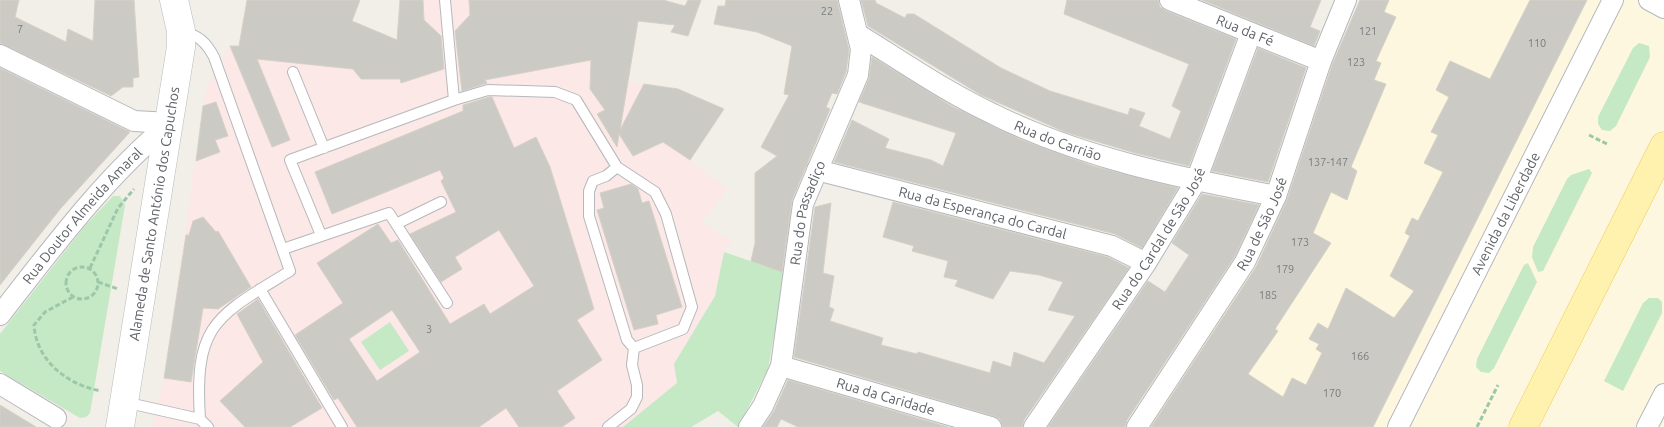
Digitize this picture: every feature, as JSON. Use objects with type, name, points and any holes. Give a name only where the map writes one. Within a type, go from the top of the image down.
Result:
[{"type":"main road","points":[[1523,427],[1664,146]]},
{"type":"street","name":"Alameda de Santo António dos Capuchos","points":[[115,407],[170,123],[181,47],[181,31],[174,0]]},
{"type":"street","name":"Rua do Passadiço","points":[[749,427],[763,406],[781,366],[801,212],[817,170],[856,82],[860,58],[859,35],[849,0]]},
{"type":"street","name":"Rua da Fé","points":[[1170,0],[1321,61]]},
{"type":"street","name":"Rua de São José","points":[[1137,427],[1245,262],[1276,196],[1321,61],[1346,0]]},
{"type":"street","name":"Avenida da Liberdade","points":[[1398,427],[1613,0]]},
{"type":"street","points":[[1649,0],[1664,8]]},
{"type":"street","name":"Rua do Cardal de São José","points":[[1034,427],[1146,263],[1196,181],[1251,33]]},
{"type":"street","name":"Rua do Carrião","points":[[859,35],[994,115],[1092,152],[1196,181],[1276,196]]},
{"type":"street","points":[[0,55],[134,121],[170,123]]},
{"type":"street","name":"Rua Doutor Almeida Amaral","points":[[0,315],[92,199],[141,148],[170,123]]},
{"type":"street","name":"Rua da Esperança do Cardal","points":[[817,170],[1112,246],[1146,263]]},
{"type":"street","name":"Rua da Caridade","points":[[781,366],[991,427]]},
{"type":"street","points":[[0,384],[56,418]]},
{"type":"street","points":[[1647,427],[1664,394]]},
{"type":"lane","points":[[445,0],[454,100]]},
{"type":"lane","points":[[181,31],[194,34],[203,40],[214,56],[290,271],[231,307],[212,327],[202,353],[199,372],[200,419]]},
{"type":"lane","points":[[293,72],[324,148]]},
{"type":"lane","points":[[320,235],[290,160],[454,100],[488,90],[555,92],[576,100],[617,167],[655,192],[666,214],[692,307],[683,328],[634,348]]},
{"type":"lane","points":[[608,427],[631,409],[637,397],[637,385],[632,365],[634,348],[627,340],[589,216],[589,191],[593,181],[606,176],[617,167]]},
{"type":"lane","points":[[396,224],[441,202]]},
{"type":"lane","points":[[283,249],[389,213],[447,303]]},
{"type":"lane","points":[[260,289],[342,427]]},
{"type":"lane","points":[[115,407],[200,419],[208,427]]},
{"type":"path","points":[[1589,135],[1606,144]]},
{"type":"path","points":[[90,268],[118,208],[134,188]]},
{"type":"path","points":[[76,268],[90,268],[98,282],[98,288],[90,297],[84,300],[73,297],[67,289],[66,278],[76,268]]},
{"type":"path","points":[[98,282],[118,289]]},
{"type":"path","points":[[73,297],[45,312],[34,325],[35,338],[42,356],[61,373],[115,407]]},
{"type":"path","points":[[1477,427],[1498,385]]},
{"type":"shaded area","points":[[400,0],[590,0],[634,43],[628,82],[678,89],[724,109],[690,160],[728,190],[701,222],[732,241],[724,252],[715,296],[674,364],[677,383],[623,427],[152,427],[164,378],[203,106],[207,87],[218,66],[230,46],[259,47],[395,66]]},
{"type":"shaded area","points":[[1363,0],[1664,0],[1664,427],[1142,427],[1224,311],[1284,214],[1330,68]]},
{"type":"green space","points":[[1639,43],[1649,46],[1650,57],[1616,126],[1610,131],[1602,130],[1598,124],[1598,117],[1633,48]]},
{"type":"green space","points":[[1589,169],[1592,173],[1543,271],[1538,272],[1532,257],[1533,247],[1567,179],[1571,175]]},
{"type":"green space","points":[[113,196],[120,196],[125,205],[90,413],[86,417],[80,418],[0,371],[0,334],[84,227]]},
{"type":"green space","points":[[724,252],[785,273],[768,369],[738,427],[718,411],[691,427],[623,427],[677,383],[674,364],[715,296]]},
{"type":"green space","points":[[1528,263],[1537,282],[1494,368],[1489,373],[1481,372],[1476,367],[1477,359],[1524,265]]},
{"type":"green space","points":[[1649,298],[1658,298],[1662,302],[1662,313],[1623,391],[1604,381],[1643,303]]},
{"type":"green space","points":[[390,322],[409,351],[380,370],[361,342]]},
{"type":"building","points":[[0,0],[19,0],[15,17],[66,42],[68,29],[93,41],[95,0],[134,0],[139,77],[133,78],[133,87],[123,87],[111,96],[0,43]]},
{"type":"building","points":[[247,0],[360,0],[352,21],[397,40],[400,0],[423,0],[424,20],[441,36],[444,69],[401,83],[400,79],[361,79],[353,69],[257,59],[290,140],[272,147],[230,46],[239,46]]},
{"type":"building","points":[[469,0],[663,0],[685,6],[688,0],[701,0],[688,36],[671,32],[675,25],[638,21],[620,130],[644,84],[678,89],[724,109],[690,160],[663,142],[633,156],[619,134],[617,147],[597,114],[605,110],[590,89],[591,60],[485,80],[487,83],[462,91],[455,31],[470,15]]},
{"type":"building","points":[[726,0],[837,0],[849,50],[846,72],[837,94],[832,93],[826,107],[830,109],[792,200],[782,272],[751,261],[755,243],[755,173],[777,156],[761,147],[789,95],[784,94],[792,46],[757,32],[714,24],[718,6],[725,6]]},
{"type":"building","points":[[861,0],[875,0],[876,3],[905,18],[907,14],[914,14],[1001,68],[1050,91],[1128,115],[1130,108],[1145,113],[1139,126],[1170,139],[1181,111],[1172,106],[1189,64],[1064,14],[1067,0],[1158,0],[1160,7],[1166,11],[1236,39],[1189,166],[1135,153],[1065,132],[981,95],[868,26]]},
{"type":"building","points":[[1202,0],[1321,0],[1310,27],[1320,31],[1314,46]]},
{"type":"building","points":[[1360,0],[1389,0],[1384,12],[1396,17],[1376,61],[1381,63],[1374,80],[1386,84],[1351,167],[1357,171],[1347,200],[1331,192],[1313,233],[1331,243],[1275,329],[1278,331],[1248,374],[1283,397],[1292,378],[1306,385],[1322,353],[1316,349],[1319,344],[1309,339],[1318,323],[1328,329],[1346,288],[1394,318],[1414,291],[1390,276],[1410,236],[1405,233],[1412,218],[1418,221],[1443,172],[1424,163],[1438,135],[1431,132],[1449,97],[1436,90],[1450,61],[1490,79],[1530,0],[1587,0],[1373,427],[1151,427],[1256,267],[1287,200],[1332,65]]},
{"type":"building","points":[[1258,48],[1306,68],[1268,182],[1212,171]]},
{"type":"building","points":[[872,57],[953,107],[1022,140],[1093,166],[1178,188],[1142,248],[1115,234],[834,162],[852,120],[889,139],[885,148],[931,160],[943,166],[956,133],[859,102],[869,79]]},
{"type":"building","points":[[0,68],[130,132],[61,208],[0,285]]},
{"type":"building","points":[[492,97],[514,148],[536,137],[550,167],[594,309],[577,320],[602,360],[557,391],[575,418],[562,427],[519,427],[506,408],[479,427],[357,427],[338,398],[334,400],[295,335],[343,303],[317,263],[378,224],[391,243],[398,240],[450,324],[484,304],[490,314],[534,286],[499,230],[455,257],[462,269],[441,282],[410,234],[456,212],[441,181],[444,178],[440,170],[332,214],[315,172],[463,111],[463,105]],"holes":[[[392,310],[420,352],[377,381],[349,339]]]},
{"type":"building","points":[[216,102],[228,136],[215,140],[220,152],[196,161],[203,106]]},
{"type":"building","points":[[631,184],[638,189],[642,203],[649,201],[682,307],[656,315],[658,324],[634,330],[597,210],[604,208],[600,193]]},
{"type":"building","points":[[1202,194],[1259,205],[1235,256],[1127,420],[1125,427],[1048,427],[1148,281],[1165,292],[1189,255],[1172,243]]},
{"type":"building","points":[[893,202],[1108,257],[1129,268],[1024,420],[1022,427],[1003,427],[1000,419],[994,416],[794,357],[815,207],[831,203],[823,273],[834,276],[829,307],[834,309],[830,321],[883,338],[881,345],[917,354],[918,352],[990,373],[993,361],[1011,367],[1014,352],[1044,363],[1075,316],[1048,310],[1063,282],[1039,275],[1010,271],[993,299],[955,286],[958,280],[944,277],[948,261],[912,251],[914,246],[883,237]]},
{"type":"building","points":[[203,217],[216,232],[218,231],[251,287],[218,309],[203,308],[191,382],[164,378],[186,235],[189,235],[193,221]]},
{"type":"building","points":[[258,299],[322,408],[290,427],[245,427],[220,401],[263,362],[237,314]]},
{"type":"building","points":[[788,380],[948,427],[798,427],[781,419],[777,427],[763,427],[774,411]]},
{"type":"building","points":[[0,405],[36,427],[0,427]]}]
